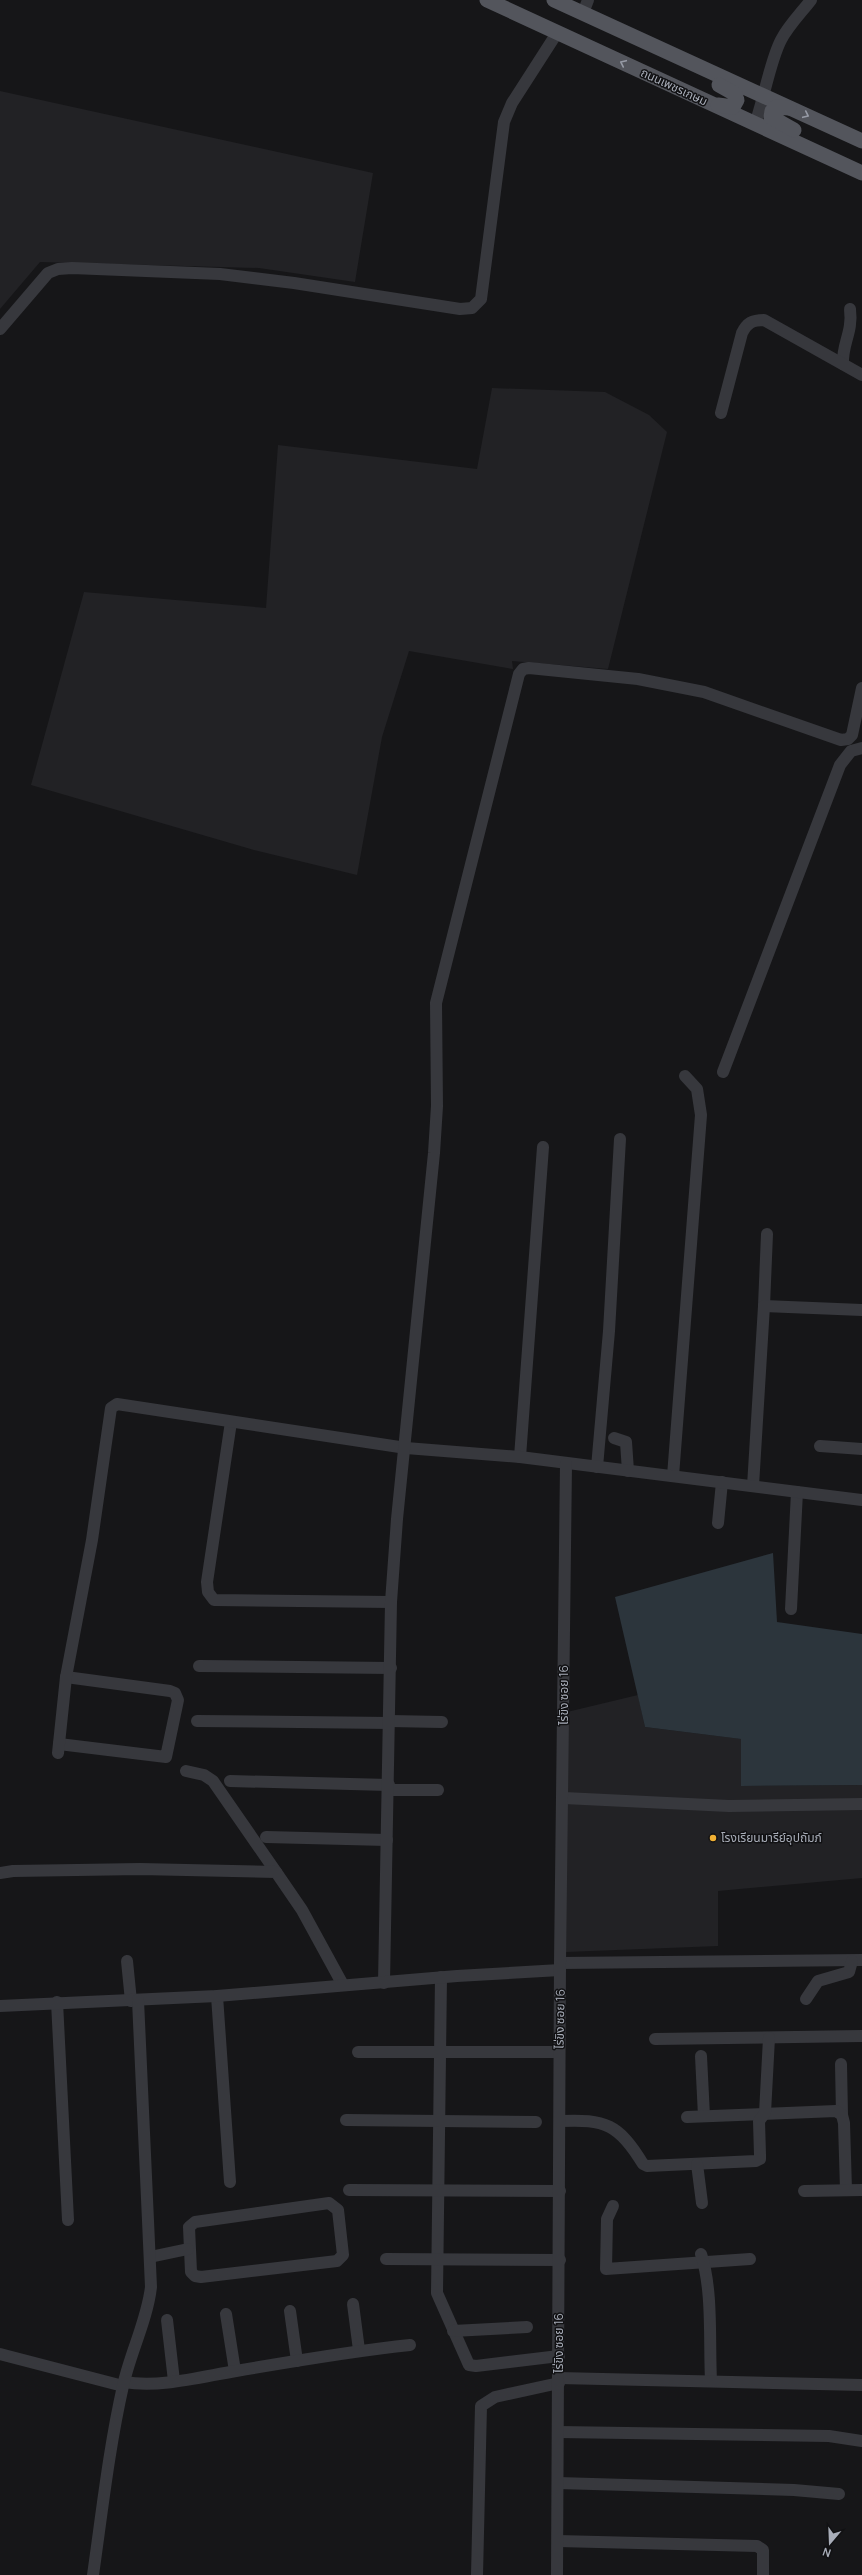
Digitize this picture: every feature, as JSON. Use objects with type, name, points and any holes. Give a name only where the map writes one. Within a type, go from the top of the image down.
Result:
[{"type":"main road","name":"ถนนเพชรเกษม","points":[[487,0],[862,173]]},
{"type":"main road","points":[[554,0],[586,6],[599,21],[633,47],[731,90],[737,96],[737,100],[733,106],[713,104]]},
{"type":"main road","points":[[599,21],[862,141]]},
{"type":"main road","points":[[789,108],[776,108],[772,111],[771,117],[776,122],[862,162]]},
{"type":"street","points":[[756,124],[781,39],[811,0]]},
{"type":"street","points":[[0,329],[48,273],[58,269],[72,268],[220,274],[294,283],[460,309],[472,308],[481,299],[504,122],[512,103],[557,33]]},
{"type":"street","points":[[843,364],[845,344],[851,327],[850,309]]},
{"type":"street","points":[[721,413],[742,333],[746,325],[755,320],[764,320],[862,375]]},
{"type":"street","points":[[384,1983],[391,1668],[391,1602],[397,1519],[406,1448],[434,1153],[437,1099],[436,1003],[519,674],[522,669],[528,668],[638,679],[697,690],[842,740],[854,746]]},
{"type":"street","points":[[723,1072],[830,788],[840,765],[854,746],[852,735],[862,688]]},
{"type":"street","points":[[673,1476],[701,1115],[697,1089],[685,1076]]},
{"type":"street","points":[[597,1467],[610,1318],[620,1139]]},
{"type":"street","points":[[520,1457],[543,1147]]},
{"type":"street","points":[[754,1486],[767,1234]]},
{"type":"street","points":[[764,1306],[862,1310]]},
{"type":"street","points":[[66,1677],[170,1691],[175,1693],[178,1700],[166,1757],[58,1748],[66,1677],[92,1540],[111,1408],[117,1404],[406,1448],[520,1457],[566,1464],[862,1500]]},
{"type":"street","points":[[231,1422],[207,1582],[210,1596],[214,1600],[391,1602]]},
{"type":"street","points":[[614,1438],[626,1442],[628,1471]]},
{"type":"street","points":[[820,1446],[862,1449]]},
{"type":"street","name":"ไร่ขิง ซอย 16","points":[[557,2575],[560,2260],[559,2052],[564,1798],[566,1464]]},
{"type":"street","points":[[718,1523],[722,1482]]},
{"type":"street","points":[[791,1609],[797,1492]]},
{"type":"street","points":[[199,1666],[391,1668]]},
{"type":"street","points":[[197,1721],[442,1722]]},
{"type":"street","points":[[186,1771],[204,1775],[212,1781],[302,1910],[343,1985]]},
{"type":"street","points":[[230,1781],[438,1790]]},
{"type":"street","points":[[564,1798],[728,1806],[862,1804]]},
{"type":"street","points":[[266,1837],[387,1840]]},
{"type":"street","points":[[0,1874],[13,1871],[140,1869],[276,1872]]},
{"type":"street","points":[[93,2575],[124,2384],[136,2340],[149,2306],[151,2287],[134,2000],[127,1961]]},
{"type":"street","points":[[0,2006],[57,2002],[217,1996],[560,1967],[857,1961]]},
{"type":"street","points":[[806,1999],[818,1981],[849,1972],[857,1961]]},
{"type":"street","points":[[441,1977],[437,2293],[469,2364],[476,2366],[559,2356]]},
{"type":"street","points":[[217,1996],[230,2182]]},
{"type":"street","points":[[57,2002],[68,2220]]},
{"type":"street","points":[[655,2039],[862,2036]]},
{"type":"street","points":[[560,2122],[583,2120],[610,2125],[624,2137],[644,2166],[760,2159],[759,2120],[765,2113],[769,2038]]},
{"type":"street","points":[[358,2052],[559,2052]]},
{"type":"street","points":[[700,2056],[704,2116]]},
{"type":"street","points":[[841,2064],[846,2190]]},
{"type":"street","points":[[687,2117],[836,2111],[842,2115]]},
{"type":"street","points":[[346,2120],[536,2122]]},
{"type":"street","points":[[697,2164],[702,2203]]},
{"type":"street","points":[[349,2190],[560,2191]]},
{"type":"street","points":[[804,2191],[862,2190]]},
{"type":"street","points":[[329,2204],[338,2210],[342,2255],[337,2261],[201,2277],[195,2276],[191,2272],[188,2249],[189,2227],[195,2222],[329,2204]]},
{"type":"street","points":[[613,2206],[607,2219],[606,2269],[702,2259],[750,2259]]},
{"type":"street","points":[[150,2257],[188,2249]]},
{"type":"street","points":[[386,2259],[438,2258],[560,2260]]},
{"type":"street","points":[[702,2259],[711,2380]]},
{"type":"street","points":[[353,2304],[359,2350]]},
{"type":"street","points":[[290,2312],[297,2361]]},
{"type":"street","points":[[226,2314],[235,2371]]},
{"type":"street","points":[[167,2320],[174,2381]]},
{"type":"street","points":[[453,2331],[527,2327]]},
{"type":"street","points":[[0,2354],[124,2384],[137,2384],[174,2381],[359,2350],[410,2345]]},
{"type":"street","points":[[477,2575],[481,2406],[495,2397],[559,2380],[711,2380],[862,2385]]},
{"type":"street","points":[[558,2432],[830,2436],[862,2441]]},
{"type":"street","points":[[558,2483],[794,2490],[839,2494]]},
{"type":"street","points":[[558,2541],[758,2546],[763,2550],[763,2575]]},
{"type":"shaded area","points":[[0,91],[373,173],[355,282],[259,268],[40,262],[0,309]]},
{"type":"shaded area","points":[[492,388],[605,392],[649,415],[667,432],[608,669],[512,661],[513,669],[409,651],[382,737],[357,875],[254,850],[31,785],[84,592],[266,608],[278,445],[477,469]]},
{"type":"shaded area","points":[[773,1553],[777,1622],[862,1634],[862,1785],[741,1786],[741,1739],[645,1727],[615,1597]]},
{"type":"shaded area","name":"โรงเรียนมารีย์อุปถัมภ์","points":[[638,1695],[645,1727],[742,1739],[741,1786],[862,1785],[862,1878],[718,1891],[718,1946],[566,1952],[564,1798],[567,1712]]},
{"type":"place","name":"โรงเรียนมารีย์อุปถัมภ์","points":[[713,1838]]}]
